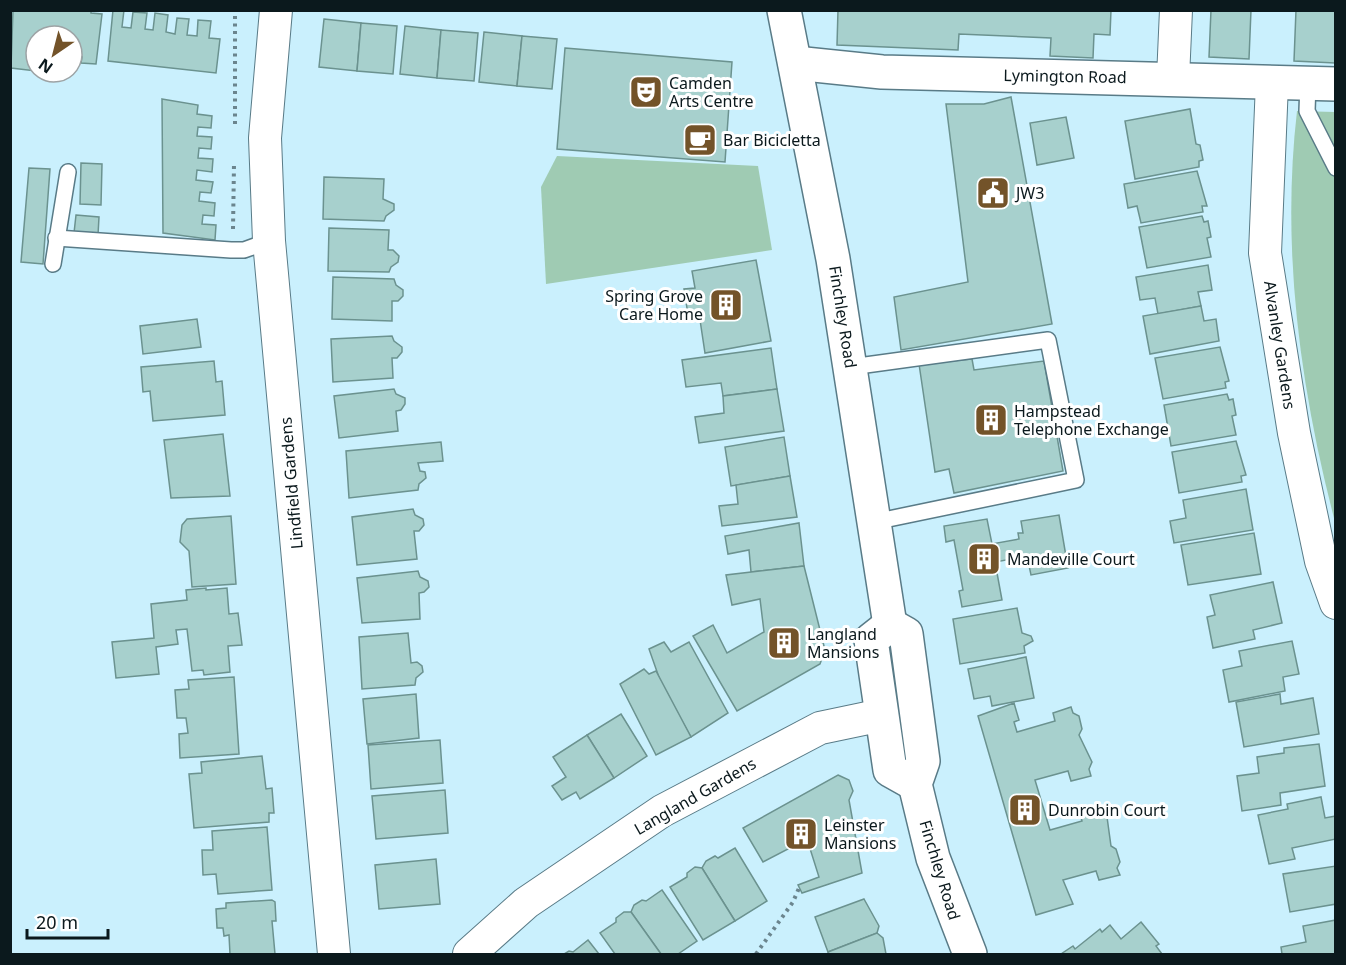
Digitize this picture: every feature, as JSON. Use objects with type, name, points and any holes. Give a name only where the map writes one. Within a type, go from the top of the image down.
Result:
[{"type":"main road","name":"Finchley Road","points":[[784,10],[851,367],[890,625],[906,634],[923,761],[915,784],[933,858],[970,954]]},
{"type":"main road","name":"Lymington Road","points":[[795,63],[882,72],[1322,83]]},
{"type":"main road","points":[[890,625],[871,640],[890,770],[915,784]]},
{"type":"street","name":"Lindfield Gardens","points":[[276,10],[265,138],[269,241],[334,954]]},
{"type":"street","points":[[1173,78],[1176,10]]},
{"type":"street","name":"Alvanley Gardens","points":[[1272,83],[1265,253],[1294,433],[1321,561],[1335,603]]},
{"type":"street","name":"Langland Gardens","points":[[469,954],[526,903],[662,811],[820,728],[882,715]]},
{"type":"lane","points":[[1322,83],[1307,111],[1335,168]]},
{"type":"lane","points":[[53,264],[68,172]]},
{"type":"lane","points":[[56,238],[231,250],[244,250],[269,241]]},
{"type":"lane","points":[[851,367],[1048,340],[1076,480],[874,522]]},
{"type":"path","points":[[235,10],[235,126]]},
{"type":"path","points":[[234,159],[234,212]]},
{"type":"path","points":[[756,954],[794,902],[799,888]]},
{"type":"green space","points":[[1297,111],[1335,112],[1335,522],[1312,421],[1297,318],[1291,215]]},
{"type":"green space","points":[[557,156],[758,166],[772,250],[546,284],[541,187]]},
{"type":"building","points":[[13,10],[91,10],[91,13],[102,14],[96,64],[84,63],[84,24],[24,24],[24,70],[11,68]]},
{"type":"building","points":[[113,10],[124,10],[122,27],[131,28],[133,12],[147,13],[145,29],[153,30],[155,13],[168,15],[166,32],[175,34],[177,18],[189,19],[187,35],[197,36],[198,20],[211,21],[209,38],[220,39],[216,73],[108,61]]},
{"type":"building","points":[[838,10],[1111,10],[1110,35],[1094,34],[1093,58],[1050,56],[1051,38],[959,34],[958,50],[837,45]]},
{"type":"building","points":[[1211,10],[1251,10],[1249,59],[1209,57]]},
{"type":"building","points":[[1296,10],[1336,10],[1335,63],[1294,61]]},
{"type":"building","points":[[324,19],[361,23],[357,71],[319,67]]},
{"type":"building","points":[[361,23],[397,26],[393,74],[357,71]]},
{"type":"building","points":[[405,26],[441,30],[437,78],[400,74]]},
{"type":"building","points":[[441,30],[478,33],[474,81],[437,78]]},
{"type":"building","points":[[484,32],[522,36],[517,86],[479,82]]},
{"type":"building","points":[[522,36],[557,39],[552,89],[517,86]]},
{"type":"building","name":"Camden Arts Centre","points":[[565,48],[732,62],[725,162],[557,149]]},
{"type":"building","name":"JW3","points":[[1011,97],[1052,324],[901,350],[894,297],[968,282],[946,104],[984,104]]},
{"type":"building","points":[[162,99],[198,105],[197,114],[212,116],[211,128],[198,127],[197,136],[212,137],[211,149],[199,148],[198,158],[213,159],[212,172],[197,170],[196,180],[213,182],[211,193],[200,192],[199,201],[215,203],[214,216],[203,215],[202,224],[216,225],[215,240],[163,233]]},
{"type":"building","points":[[1190,109],[1196,144],[1200,145],[1203,160],[1199,161],[1199,167],[1135,179],[1125,121]]},
{"type":"building","points":[[1066,117],[1074,158],[1037,165],[1030,123]]},
{"type":"building","points":[[81,163],[102,164],[101,205],[80,204]]},
{"type":"building","points":[[29,168],[50,169],[43,264],[21,262]]},
{"type":"building","points":[[1197,171],[1207,206],[1202,206],[1203,212],[1141,223],[1137,206],[1128,208],[1124,184]]},
{"type":"building","points":[[324,177],[384,179],[383,199],[394,204],[394,210],[386,216],[384,221],[323,219]]},
{"type":"building","points":[[76,215],[99,217],[98,235],[74,233]]},
{"type":"building","points":[[1202,216],[1204,222],[1208,221],[1211,237],[1207,238],[1211,257],[1147,268],[1139,227]]},
{"type":"building","points":[[329,228],[389,230],[388,250],[393,250],[399,256],[398,262],[391,267],[389,272],[328,271]]},
{"type":"building","name":"Spring Grove Care Home","points":[[756,260],[771,341],[705,353],[700,320],[689,321],[684,289],[695,288],[692,271]]},
{"type":"building","points":[[1208,265],[1212,290],[1198,292],[1201,306],[1158,314],[1155,298],[1140,300],[1136,277]]},
{"type":"building","points":[[333,277],[394,279],[396,285],[403,290],[403,296],[398,301],[392,301],[392,321],[332,319]]},
{"type":"building","points":[[1201,306],[1204,321],[1216,319],[1219,341],[1150,354],[1143,316]]},
{"type":"building","points":[[197,319],[201,347],[143,354],[140,326]]},
{"type":"building","points":[[392,336],[394,341],[402,347],[402,352],[397,358],[392,358],[393,378],[333,382],[331,339]]},
{"type":"building","points":[[1220,347],[1229,381],[1225,382],[1226,388],[1163,399],[1155,358]]},
{"type":"building","points":[[771,348],[777,389],[723,396],[721,383],[686,387],[682,360]]},
{"type":"building","name":"Hampstead Telephone Exchange","points":[[972,359],[974,370],[1044,361],[1063,471],[954,493],[949,469],[935,472],[919,364]]},
{"type":"building","points":[[214,361],[216,382],[222,381],[225,415],[153,421],[150,391],[143,392],[141,367]]},
{"type":"building","points":[[394,389],[396,394],[405,398],[405,404],[401,410],[396,411],[398,431],[339,438],[334,396]]},
{"type":"building","points":[[777,389],[784,431],[699,443],[695,417],[724,413],[723,396]]},
{"type":"building","points":[[1227,394],[1229,400],[1233,399],[1236,415],[1232,416],[1236,435],[1171,446],[1164,405]]},
{"type":"building","points":[[223,434],[230,496],[171,498],[164,440]]},
{"type":"building","points":[[784,437],[790,476],[731,486],[725,447]]},
{"type":"building","points":[[1236,441],[1246,475],[1241,476],[1242,482],[1179,493],[1172,452]]},
{"type":"building","points":[[441,442],[443,461],[418,463],[420,471],[425,472],[426,478],[419,484],[418,490],[349,498],[346,451]]},
{"type":"building","points":[[790,476],[797,517],[722,526],[719,506],[738,504],[736,485]]},
{"type":"building","points":[[1246,489],[1253,530],[1174,543],[1170,521],[1186,518],[1183,500]]},
{"type":"building","points":[[413,509],[415,515],[423,519],[424,525],[419,531],[414,531],[417,559],[357,565],[352,517]]},
{"type":"building","name":"Mandeville Court","points":[[1059,515],[1068,568],[1031,575],[1027,556],[995,562],[1002,600],[962,607],[959,591],[963,590],[954,540],[946,542],[944,526],[987,519],[992,544],[1019,539],[1018,533],[1023,533],[1021,521]]},
{"type":"building","points":[[231,516],[236,584],[192,587],[189,551],[180,542],[182,525],[187,519]]},
{"type":"building","points":[[799,523],[804,566],[751,572],[749,550],[728,554],[725,536]]},
{"type":"building","points":[[1254,533],[1261,574],[1188,585],[1181,545]]},
{"type":"building","name":"Langland Mansions","points":[[804,566],[825,650],[820,664],[737,711],[693,636],[713,625],[727,653],[764,632],[760,599],[732,605],[726,575]]},
{"type":"building","points":[[418,571],[420,577],[428,581],[429,587],[419,593],[420,619],[362,623],[357,578]]},
{"type":"building","points":[[1273,582],[1282,623],[1253,630],[1255,639],[1213,648],[1207,617],[1215,615],[1210,595]]},
{"type":"building","points":[[206,588],[206,590],[227,588],[229,614],[238,613],[242,645],[228,646],[230,672],[204,675],[203,670],[192,671],[187,629],[176,630],[178,644],[156,647],[159,674],[116,678],[112,642],[154,638],[151,604],[187,600],[186,590]]},
{"type":"building","points":[[1017,608],[1022,633],[1031,636],[1033,641],[1024,646],[1025,653],[960,664],[953,619]]},
{"type":"building","points":[[408,633],[411,663],[417,662],[422,666],[423,672],[416,678],[415,685],[362,689],[359,637]]},
{"type":"building","points":[[1292,641],[1299,674],[1283,677],[1285,691],[1229,702],[1223,670],[1242,666],[1239,651]]},
{"type":"building","points":[[664,642],[671,652],[689,642],[728,713],[691,737],[662,686],[649,649]]},
{"type":"building","points":[[1026,657],[1034,698],[992,706],[990,696],[974,699],[968,669]]},
{"type":"building","points":[[644,669],[649,674],[656,671],[691,737],[656,755],[620,684]]},
{"type":"building","points":[[234,677],[239,754],[180,758],[179,734],[188,733],[186,718],[177,718],[175,690],[189,689],[188,680]]},
{"type":"building","points":[[416,694],[419,738],[367,744],[363,699]]},
{"type":"building","points":[[1280,694],[1281,704],[1313,698],[1319,734],[1244,747],[1236,702]]},
{"type":"building","name":"Dunrobin Court","points":[[1014,703],[1019,720],[1014,722],[1017,732],[1055,721],[1053,713],[1071,707],[1073,713],[1079,716],[1082,729],[1079,735],[1092,762],[1089,769],[1091,776],[1071,781],[1068,771],[1035,780],[1050,830],[1082,821],[1080,814],[1100,808],[1107,817],[1111,846],[1116,849],[1120,862],[1117,868],[1120,875],[1099,880],[1096,871],[1063,880],[1073,904],[1036,915],[978,716]]},
{"type":"building","points":[[621,714],[647,756],[614,778],[587,735]]},
{"type":"building","points":[[587,735],[614,778],[580,799],[576,792],[562,800],[552,786],[566,777],[553,757]]},
{"type":"building","points":[[440,740],[443,783],[371,789],[368,745]]},
{"type":"building","points":[[1319,744],[1325,786],[1280,793],[1281,805],[1242,811],[1237,776],[1259,773],[1257,757],[1284,753],[1284,748]]},
{"type":"building","points":[[262,756],[266,789],[272,788],[274,813],[269,813],[269,822],[194,828],[189,774],[202,773],[201,762]]},
{"type":"building","name":"Leinster Mansions","points":[[838,775],[849,780],[853,791],[849,800],[862,873],[802,893],[798,885],[819,877],[807,839],[763,862],[743,828]]},
{"type":"building","points":[[445,790],[448,833],[376,839],[372,796]]},
{"type":"building","points":[[1321,797],[1325,818],[1336,816],[1336,839],[1292,848],[1295,859],[1269,864],[1258,815],[1288,809],[1287,804]]},
{"type":"building","points":[[267,827],[272,890],[218,894],[216,874],[203,875],[202,850],[213,850],[212,831]]},
{"type":"building","points":[[735,848],[767,901],[735,921],[702,868],[706,861],[715,856],[718,858]]},
{"type":"building","points":[[436,859],[440,904],[379,909],[375,865]]},
{"type":"building","points":[[1336,866],[1336,904],[1290,912],[1283,874]]},
{"type":"building","points":[[695,867],[702,868],[735,921],[703,940],[670,887],[687,877],[687,873]]},
{"type":"building","points":[[662,890],[697,941],[678,954],[661,954],[631,912],[634,905],[642,900],[646,901]]},
{"type":"building","points":[[864,899],[879,926],[877,933],[828,952],[815,917]]},
{"type":"building","points":[[272,900],[275,902],[276,921],[272,921],[275,954],[230,954],[229,935],[224,936],[223,928],[217,928],[216,909],[226,908],[226,903]]},
{"type":"building","points":[[624,912],[631,912],[661,954],[615,954],[600,933],[616,922],[616,918]]},
{"type":"building","points":[[1336,920],[1336,954],[1282,954],[1281,947],[1306,942],[1303,926]]},
{"type":"building","points":[[1141,922],[1159,944],[1156,946],[1162,954],[1061,954],[1073,946],[1075,949],[1100,929],[1102,932],[1110,925],[1121,939]]},
{"type":"building","points":[[877,933],[883,938],[886,954],[829,954],[828,952]]},
{"type":"building","points":[[588,940],[599,954],[564,954],[569,951],[573,952]]},
{"type":"place","name":"Camden Arts Centre","points":[[646,92]]},
{"type":"place","name":"Bar Bicicletta","points":[[700,140]]},
{"type":"place","name":"JW3","points":[[993,193]]},
{"type":"place","name":"Spring Grove Care Home","points":[[726,305]]},
{"type":"place","name":"Hampstead Telephone Exchange","points":[[991,420]]},
{"type":"place","name":"Mandeville Court","points":[[984,559]]},
{"type":"place","name":"Langland Mansions","points":[[784,643]]},
{"type":"place","name":"Dunrobin Court","points":[[1025,810]]},
{"type":"place","name":"Leinster Mansions","points":[[801,834]]}]
